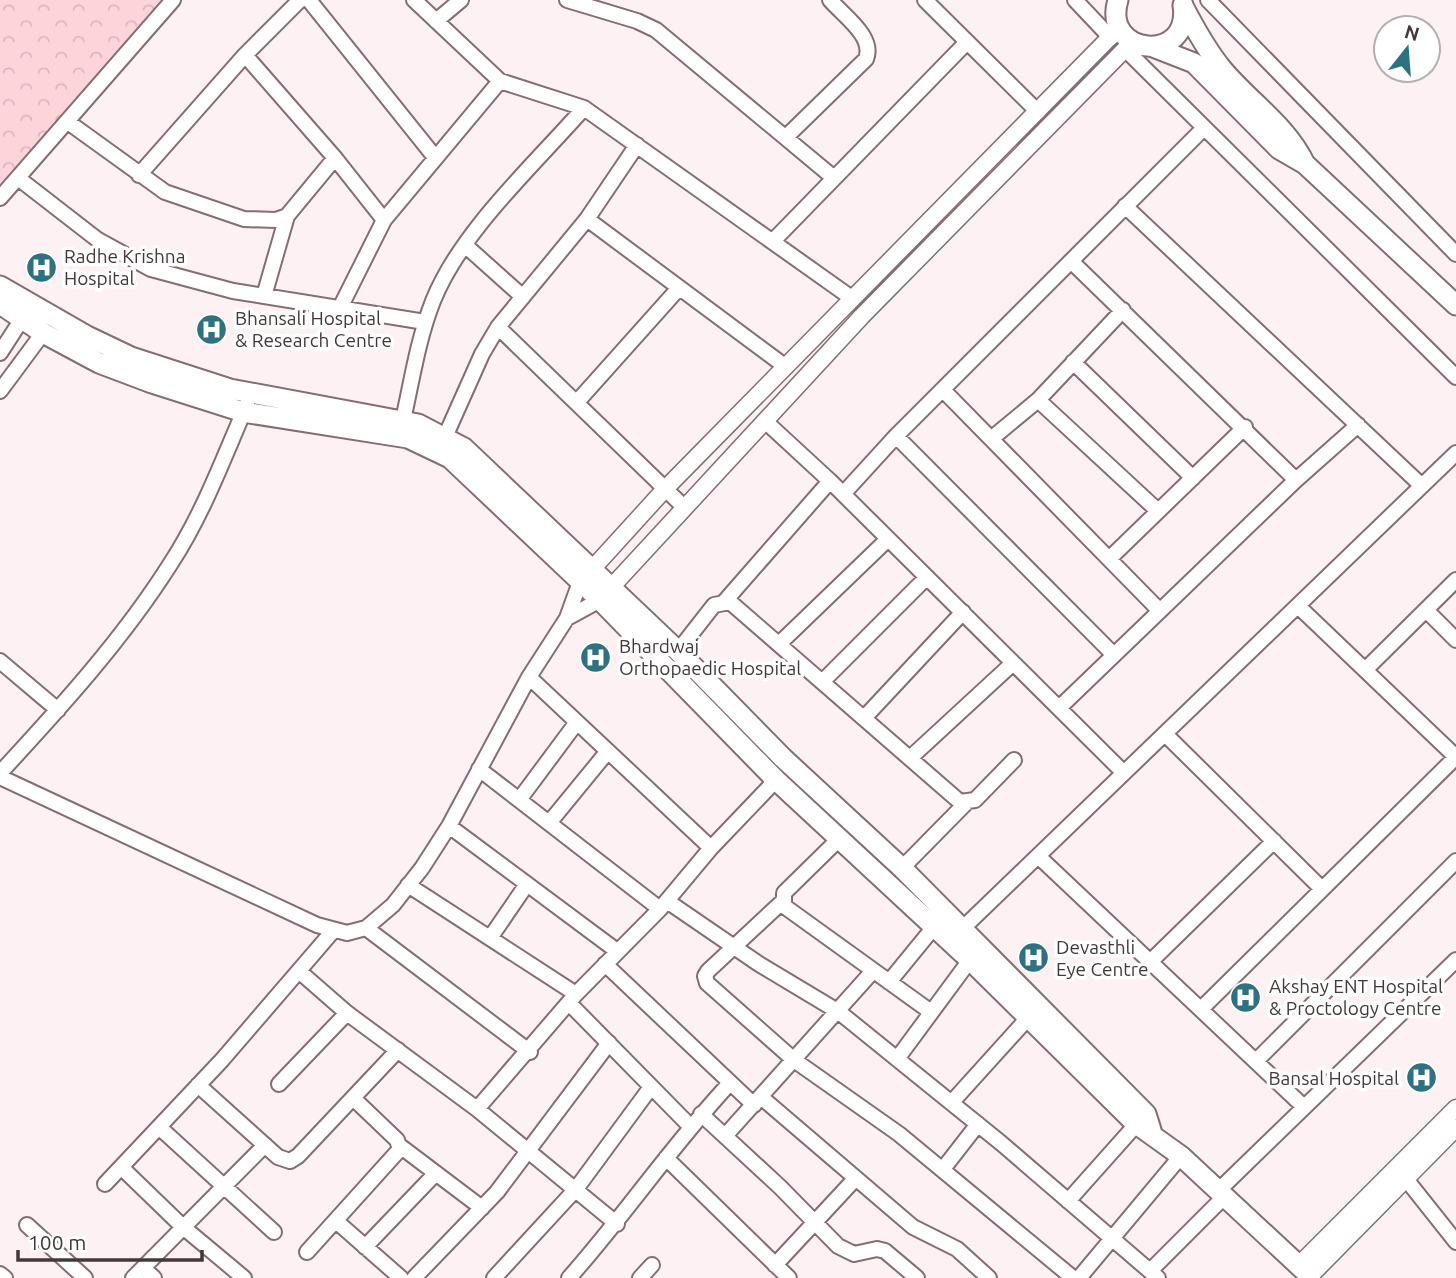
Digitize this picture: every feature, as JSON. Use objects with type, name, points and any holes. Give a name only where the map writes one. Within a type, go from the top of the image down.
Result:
[{"type":"main road","points":[[1118,0],[1116,12],[1122,39],[1153,47],[1194,63],[1279,149],[1305,164],[1456,305]]},
{"type":"main road","points":[[1153,47],[1169,41],[1178,33],[1183,22],[1182,3]]},
{"type":"main road","points":[[1182,3],[1205,46],[1224,71],[1294,142],[1305,164]]},
{"type":"main road","points":[[0,286],[87,336],[131,357],[251,393],[403,420],[445,437],[464,448],[586,575]]},
{"type":"main road","points":[[0,304],[43,333],[127,375],[243,412],[380,431],[437,450],[678,651],[783,758],[902,868],[1144,1123]]},
{"type":"main road","points":[[606,593],[776,780],[934,926],[1028,1018],[1222,1193],[1301,1274]]},
{"type":"street","points":[[0,198],[173,0]]},
{"type":"street","points":[[139,175],[245,55],[300,0]]},
{"type":"street","points":[[309,0],[435,156]]},
{"type":"street","points":[[414,0],[500,81],[584,108],[853,299]]},
{"type":"street","points":[[436,21],[461,0]]},
{"type":"street","points":[[786,136],[866,59],[869,52],[866,39],[830,0]]},
{"type":"street","points":[[925,0],[1038,112]]},
{"type":"street","points":[[1075,0],[1122,39],[1204,128],[1456,377]]},
{"type":"street","points":[[1208,0],[1456,254]]},
{"type":"street","points":[[577,1],[656,30],[834,178]]},
{"type":"street","points":[[251,393],[192,527],[172,562],[141,608],[58,710],[0,775],[333,931],[355,933],[366,928],[393,905],[449,827],[529,677],[567,618],[586,575],[666,489],[1038,112],[1122,39]]},
{"type":"street","points":[[567,618],[606,593],[1122,39]]},
{"type":"street","points":[[772,242],[967,42]]},
{"type":"street","points":[[245,55],[335,158],[384,220]]},
{"type":"street","points":[[340,309],[384,220],[500,81]]},
{"type":"street","points":[[403,420],[425,322],[447,274],[466,246],[584,108]]},
{"type":"street","points":[[68,122],[139,175],[184,200],[244,219],[268,220],[287,216]]},
{"type":"street","points":[[843,494],[896,436],[1073,263],[1125,206],[1204,128]]},
{"type":"street","points":[[445,437],[482,354],[498,327],[587,219],[637,145]]},
{"type":"street","points":[[264,296],[287,216],[335,158]]},
{"type":"street","points":[[18,177],[128,259],[171,275],[264,296],[425,322]]},
{"type":"street","points":[[1125,206],[1422,486]]},
{"type":"street","points":[[587,219],[786,367]]},
{"type":"street","points":[[466,246],[523,296]]},
{"type":"street","points":[[1073,263],[1245,427],[1296,480]]},
{"type":"street","points":[[577,402],[679,288]]},
{"type":"street","points":[[991,439],[1038,400],[1123,310]]},
{"type":"street","points":[[0,353],[22,319]]},
{"type":"street","points":[[498,327],[685,508]]},
{"type":"street","points":[[0,391],[43,333]]},
{"type":"street","points":[[1073,362],[1193,478]]},
{"type":"street","points":[[944,391],[1160,611]]},
{"type":"street","points":[[1038,400],[1158,511]]},
{"type":"street","points":[[766,422],[830,481],[1124,773]]},
{"type":"street","points":[[1059,708],[1296,480],[1358,425]]},
{"type":"street","points":[[1109,559],[1245,427]]},
{"type":"street","points":[[896,436],[1114,655]]},
{"type":"street","points":[[962,929],[1456,453]]},
{"type":"street","points":[[725,601],[830,481]]},
{"type":"street","points":[[780,643],[888,539]]},
{"type":"street","points":[[823,681],[927,577]]},
{"type":"street","points":[[1365,670],[1456,580]]},
{"type":"street","points":[[678,651],[714,604],[725,601],[736,604],[957,800],[966,803]]},
{"type":"street","points":[[1200,1009],[1456,757],[1298,606]]},
{"type":"street","points":[[1426,610],[1456,640]]},
{"type":"street","points":[[864,718],[963,612]]},
{"type":"street","points":[[0,661],[58,710]]},
{"type":"street","points":[[910,758],[1013,663]]},
{"type":"street","points":[[529,677],[711,848]]},
{"type":"street","points":[[519,800],[578,722]]},
{"type":"street","points":[[1165,734],[1322,889]]},
{"type":"street","points":[[549,823],[608,751]]},
{"type":"street","points":[[902,868],[966,803],[975,800],[1014,760]]},
{"type":"street","points":[[479,769],[664,905],[839,1012],[952,1102],[1154,1274],[1222,1193],[1304,1107],[1456,960]]},
{"type":"street","points":[[477,1109],[530,1052],[573,999],[664,905],[711,848],[776,780]]},
{"type":"street","points":[[449,827],[617,951]]},
{"type":"street","points":[[839,839],[784,893],[782,902],[736,948],[708,971],[705,979],[794,1060],[899,1134],[1073,1278]]},
{"type":"street","points":[[1150,962],[1274,841]]},
{"type":"street","points":[[1038,856],[1304,1107]]},
{"type":"street","points":[[1256,1061],[1456,861]]},
{"type":"street","points":[[490,938],[527,884]]},
{"type":"street","points":[[408,885],[490,938],[573,999],[608,1043],[690,1126]]},
{"type":"street","points":[[782,902],[931,1012]]},
{"type":"street","points":[[889,982],[934,926]]},
{"type":"street","points":[[366,928],[530,1052]]},
{"type":"street","points":[[105,1184],[300,972],[333,931]]},
{"type":"street","points":[[897,1059],[970,960]]},
{"type":"street","points":[[605,964],[730,1083],[757,1101],[913,1227],[957,1249],[989,1278]]},
{"type":"street","points":[[725,1136],[873,971]]},
{"type":"street","points":[[300,972],[347,1013],[530,1150],[617,1224]]},
{"type":"street","points":[[279,1084],[347,1013]]},
{"type":"street","points":[[952,1102],[1028,1018]]},
{"type":"street","points":[[414,1278],[482,1208],[530,1150],[608,1043]]},
{"type":"street","points":[[198,1085],[284,1160],[293,1159],[398,1049]]},
{"type":"street","points":[[569,1278],[617,1224],[690,1126],[730,1083]]},
{"type":"street","points":[[494,1278],[576,1189],[651,1087]]},
{"type":"street","points":[[353,1098],[400,1146],[482,1208]]},
{"type":"street","points":[[1301,1274],[1456,1108]]},
{"type":"street","points":[[701,1114],[846,1252],[885,1251],[917,1278]]},
{"type":"street","points":[[1068,1200],[1144,1123]]},
{"type":"street","points":[[943,1169],[978,1124]]},
{"type":"street","points":[[159,1127],[274,1232]]},
{"type":"street","points":[[1301,1274],[1406,1179],[1456,1128]]},
{"type":"street","points":[[143,1275],[183,1227],[265,1145]]},
{"type":"street","points":[[307,1252],[400,1146]]},
{"type":"street","points":[[1079,1278],[1181,1156]]},
{"type":"street","points":[[666,1158],[789,1278]]},
{"type":"street","points":[[121,1167],[183,1227],[244,1278]]},
{"type":"street","points":[[365,1247],[436,1173]]},
{"type":"street","points":[[775,1265],[855,1179]]},
{"type":"street","points":[[1406,1179],[1456,1242]]},
{"type":"street","points":[[335,1221],[401,1278]]},
{"type":"street","points":[[27,1225],[85,1278]]},
{"type":"street","points":[[640,1278],[652,1265]]},
{"type":"street","points":[[0,1273],[5,1278]]},
{"type":"green space","points":[[0,0],[173,0],[0,197]]},
{"type":"place","name":"Radhe Krishna Hospital","points":[[41,267]]},
{"type":"place","name":"Bhansali Hospital & Research Centre","points":[[212,329]]},
{"type":"place","name":"Bhardwaj Orthopaedic Hospital","points":[[596,657]]},
{"type":"place","name":"Devasthli Eye Centre","points":[[1033,958]]},
{"type":"place","name":"Akshay ENT Hospital & Proctology Centre","points":[[1246,997]]},
{"type":"place","name":"Bansal Hospital","points":[[1422,1078]]}]
